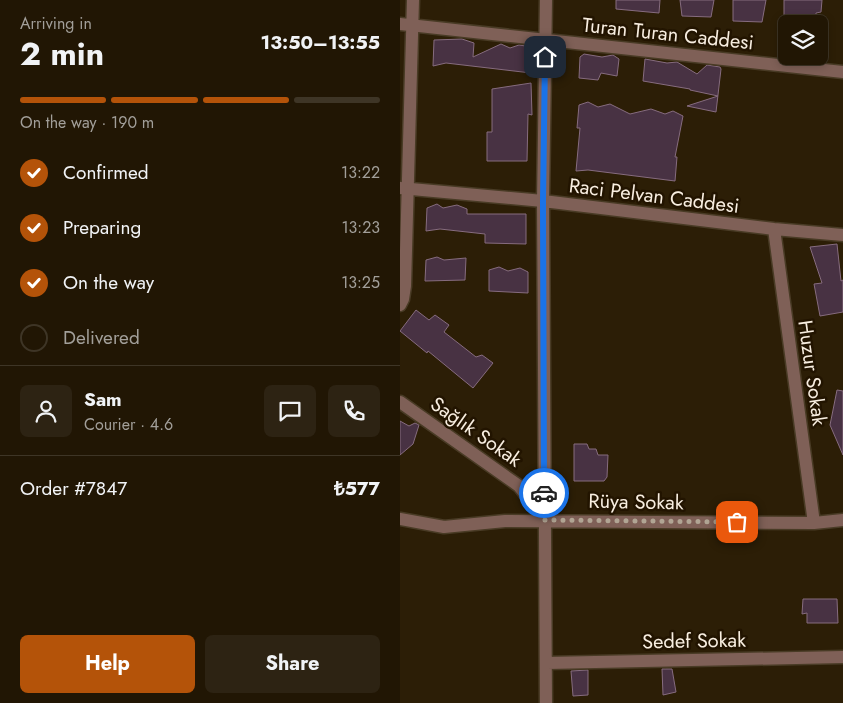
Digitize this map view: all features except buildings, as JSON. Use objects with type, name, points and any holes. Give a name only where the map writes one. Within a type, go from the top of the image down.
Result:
[{"type":"street","points":[[400,305],[405,286],[406,24],[413,0]]},
{"type":"street","points":[[546,0],[543,201],[546,703]]},
{"type":"street","name":"Turan Turan Caddesi","points":[[406,24],[843,72]]},
{"type":"street","name":"Raci Pelvan Caddesi","points":[[404,188],[543,201],[774,229],[843,235]]},
{"type":"street","name":"Huzur Sokak","points":[[774,229],[814,523]]},
{"type":"street","name":"Sağlık Sokak","points":[[400,402],[519,486],[545,520]]},
{"type":"street","name":"Rüya Sokak","points":[[400,519],[444,527],[505,521],[545,520],[814,523],[843,520]]},
{"type":"street","name":"Sedef Sokak","points":[[547,663],[843,657]]},
{"type":"way so far","points":[[544,493],[545,520],[737,522]]},
{"type":"route","points":[[544,493],[543,201],[545,57]]}]
